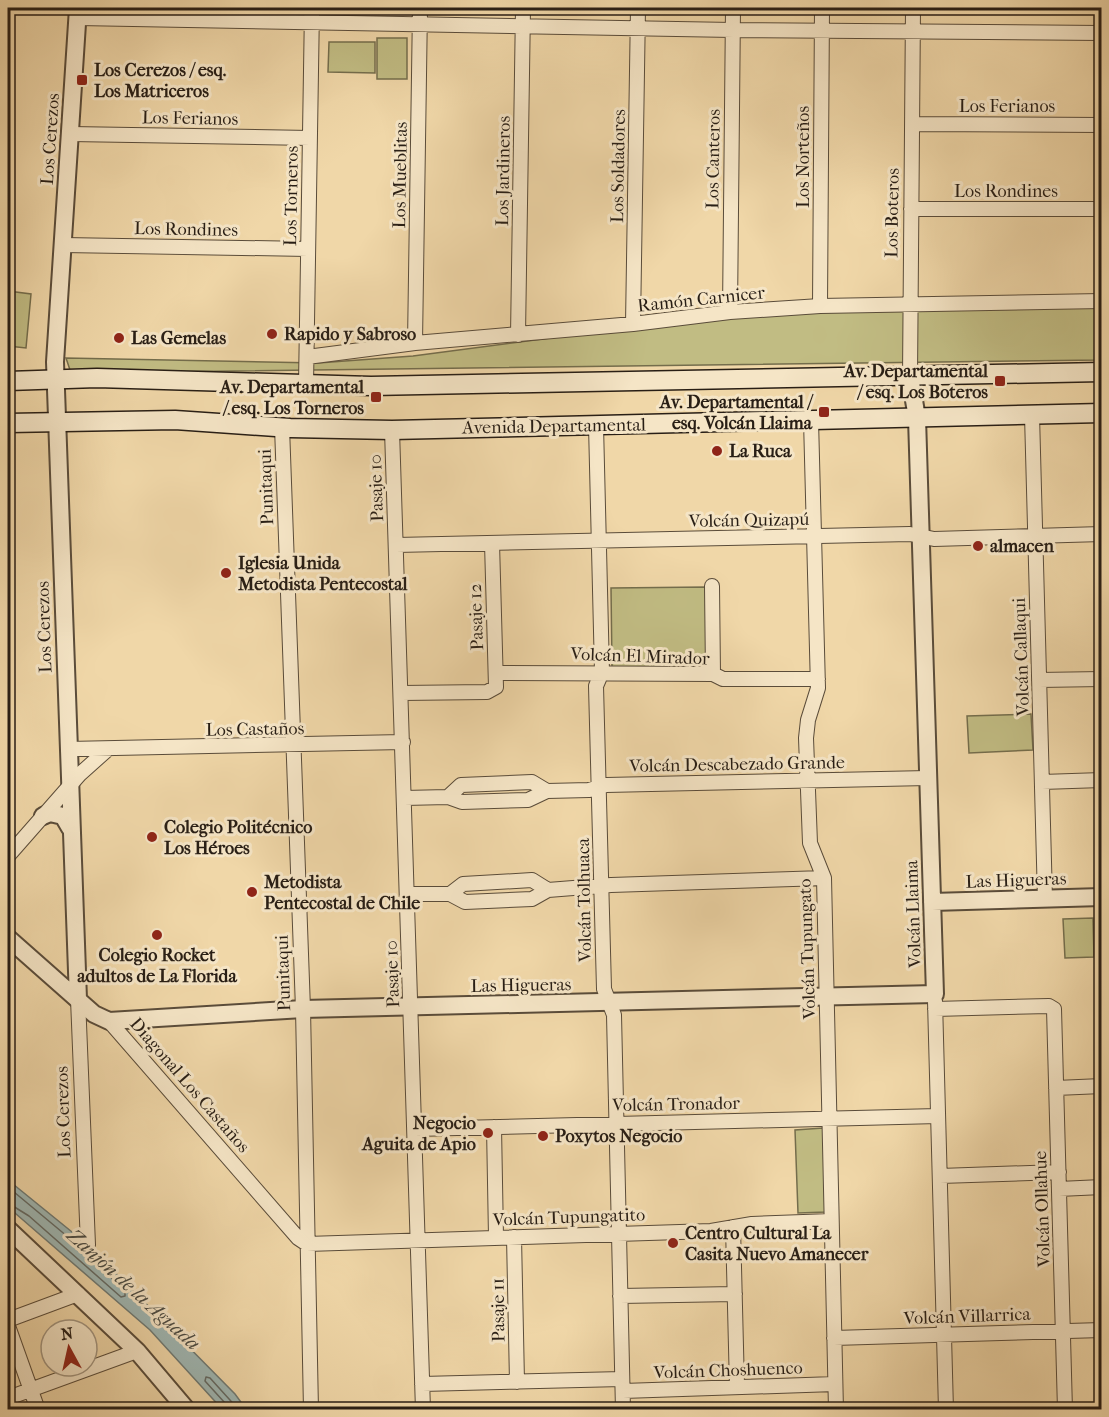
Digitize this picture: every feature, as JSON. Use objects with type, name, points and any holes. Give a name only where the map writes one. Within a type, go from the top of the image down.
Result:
[{"type":"main road","points":[[8,381],[55,378],[171,379],[306,385],[910,377],[1101,372]]},
{"type":"main road","name":"Avenida Departamental","points":[[8,423],[175,420],[282,427],[392,430],[1101,412]]},
{"type":"street","name":"Los Torneros","points":[[306,385],[312,8]]},
{"type":"street","name":"Los Mueblitas","points":[[415,343],[420,8]]},
{"type":"street","name":"Los Jardineros","points":[[518,335],[523,8]]},
{"type":"street","name":"Los Soldadores","points":[[633,324],[638,8]]},
{"type":"street","name":"Los Canteros","points":[[730,312],[733,8]]},
{"type":"street","name":"Los Norteños","points":[[820,306],[822,8]]},
{"type":"street","name":"Los Boteros","points":[[913,8],[910,377],[917,418]]},
{"type":"street","points":[[78,13],[312,22],[733,30],[1101,33]]},
{"type":"street","name":"Los Cerezos","points":[[78,13],[55,378],[55,421],[87,1245]]},
{"type":"street","name":"Los Ferianos","points":[[912,124],[1101,125]]},
{"type":"street","name":"Los Ferianos","points":[[70,134],[310,138]]},
{"type":"street","name":"Los Rondines","points":[[911,209],[1101,209]]},
{"type":"street","name":"Los Rondines","points":[[63,245],[308,249]]},
{"type":"street","name":"Ramón Carnicer","points":[[307,357],[415,343],[633,324],[730,312],[820,306],[1101,301]]},
{"type":"street","name":"Volcán Callaqui","points":[[1032,415],[1045,899]]},
{"type":"street","name":"Volcán Llaima","points":[[917,418],[946,1410]]},
{"type":"street","name":"Volcán Tupungato","points":[[811,420],[818,679],[816,697],[806,729],[810,843],[824,878],[836,1410]]},
{"type":"street","name":"Volcán Tolhuaca","points":[[596,425],[602,672],[596,687],[604,989],[614,1014],[623,1410]]},
{"type":"street","name":"Punitaqui","points":[[282,427],[303,1009],[311,1410]]},
{"type":"street","name":"Pasaje 10","points":[[392,430],[423,1410]]},
{"type":"street","name":"Volcán Quizapú","points":[[396,545],[910,534],[921,537],[1101,534]]},
{"type":"street","name":"Pasaje 12","points":[[401,693],[494,689],[496,673],[492,543]]},
{"type":"street","points":[[712,586],[713,674]]},
{"type":"street","name":"Volcán El Mirador","points":[[496,673],[713,674],[723,679],[818,679]]},
{"type":"street","points":[[1039,680],[1101,679]]},
{"type":"street","name":"Los Castaños","points":[[68,749],[403,742]]},
{"type":"street","points":[[8,855],[69,786],[108,749]]},
{"type":"street","name":"Volcán Descabezado Grande","points":[[404,798],[448,797],[461,785],[532,782],[547,791],[599,787],[928,778]]},
{"type":"street","points":[[1042,782],[1101,780]]},
{"type":"street","points":[[43,816],[57,813],[63,816],[70,828]]},
{"type":"street","points":[[408,894],[450,894],[463,884],[532,880],[548,890],[824,878]]},
{"type":"street","name":"Las Higueras","points":[[932,902],[1101,897]]},
{"type":"street","name":"Diagonal Los Castaños","points":[[8,938],[98,1016],[109,1021],[298,1238],[307,1244]]},
{"type":"street","points":[[48,974],[64,975],[75,964]]},
{"type":"street","name":"Las Higueras","points":[[109,1021],[303,1009],[826,997],[935,1002]]},
{"type":"street","name":"Volcán Ollahue","points":[[935,1002],[1053,1007],[1065,1410]]},
{"type":"street","points":[[1056,1088],[1101,1086]]},
{"type":"street","name":"Volcán Tronador","points":[[415,1129],[938,1116]]},
{"type":"street","points":[[494,1127],[496,1237]]},
{"type":"street","points":[[940,1176],[1059,1172]]},
{"type":"street","points":[[1059,1189],[1101,1187]]},
{"type":"street","name":"Volcán Tupungatito","points":[[307,1244],[711,1231],[752,1224],[831,1221]]},
{"type":"street","points":[[733,1227],[737,1387]]},
{"type":"street","points":[[10,1233],[78,1294],[136,1351],[187,1410]]},
{"type":"street","name":"Pasaje 11","points":[[514,1237],[517,1382]]},
{"type":"street","points":[[8,1320],[78,1294]]},
{"type":"street","points":[[620,1296],[735,1294]]},
{"type":"street","points":[[8,1326],[38,1410]]},
{"type":"street","name":"Volcán Villarrica","points":[[834,1338],[1101,1330]]},
{"type":"street","points":[[8,1398],[136,1351]]},
{"type":"street","name":"Volcán Choshuenco","points":[[422,1384],[517,1382],[737,1387],[835,1384]]},
{"type":"shaded area","points":[[327,8],[408,8],[408,14],[327,12]]},
{"type":"shaded area","points":[[377,38],[407,38],[407,79],[377,79]]},
{"type":"shaded area","points":[[329,42],[375,42],[375,73],[328,72]]},
{"type":"shaded area","points":[[8,291],[31,294],[26,348],[8,346]]},
{"type":"shaded area","points":[[1101,305],[1101,360],[71,373],[66,358],[318,363],[413,356],[643,326],[826,310]]},
{"type":"shaded area","points":[[706,587],[707,666],[612,667],[611,588]]},
{"type":"shaded area","points":[[1031,714],[1033,750],[969,753],[967,716]]},
{"type":"shaded area","points":[[1093,918],[1094,957],[1065,958],[1063,919]]},
{"type":"shaded area","points":[[823,1128],[826,1212],[798,1213],[795,1130]]},
{"type":"water","points":[[8,1180],[88,1245],[235,1394],[246,1409],[222,1409],[150,1330],[8,1207]]},
{"type":"place","name":"Los Cerezos / esq. Los Matriceros","points":[[82,80]]},
{"type":"place","name":"Rapido y Sabroso","points":[[272,334]]},
{"type":"place","name":"Las Gemelas","points":[[119,338]]},
{"type":"place","name":"Av. Departamental / esq. Los Boteros","points":[[1000,381]]},
{"type":"place","name":"Av. Departamental / esq. Los Torneros","points":[[376,397]]},
{"type":"place","name":"Av. Departamental / esq. Volcán Llaima","points":[[824,412]]},
{"type":"place","name":"La Ruca","points":[[717,451]]},
{"type":"place","name":"almacen","points":[[978,546]]},
{"type":"place","name":"Iglesia Unida Metodista Pentecostal","points":[[226,573]]},
{"type":"place","name":"Colegio Politécnico Los Héroes","points":[[152,837]]},
{"type":"place","name":"Metodista Pentecostal de Chile","points":[[252,892]]},
{"type":"place","name":"Colegio Rocket adultos de La Florida","points":[[157,935]]},
{"type":"place","name":"Negocio Aguita de Apio","points":[[488,1133]]},
{"type":"place","name":"Poxytos Negocio","points":[[543,1136]]},
{"type":"place","name":"Centro Cultural La Casita Nuevo Amanecer","points":[[673,1243]]},
{"type":"water label","name":"Zanjón de la Aguada","points":[[134,1289]]}]
